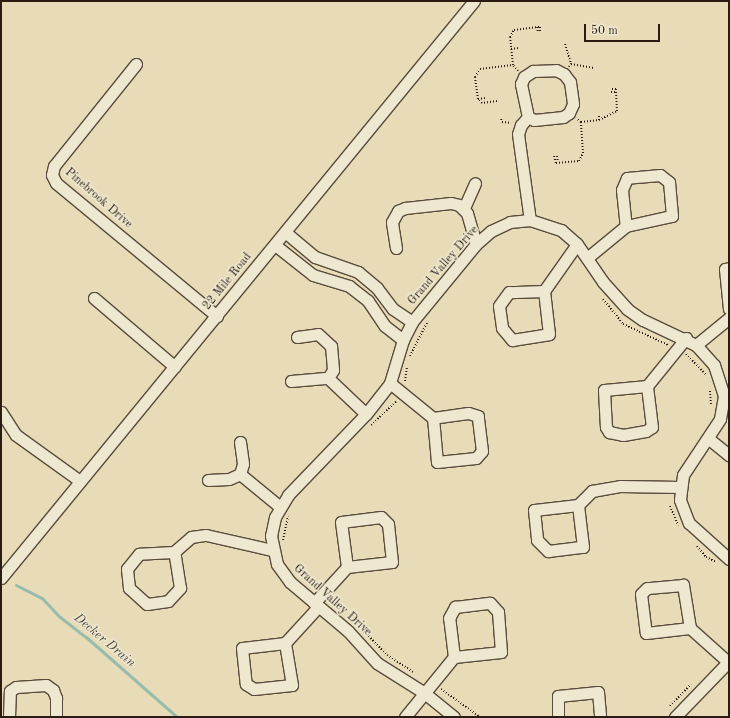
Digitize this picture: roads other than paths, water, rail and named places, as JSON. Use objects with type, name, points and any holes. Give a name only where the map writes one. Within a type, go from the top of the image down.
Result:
[{"type":"street","name":"22 Mile Road","points":[[1,578],[474,1]]},
{"type":"street","name":"Pinebrook Drive","points":[[136,64],[54,166],[52,174],[56,183],[217,316]]},
{"type":"street","points":[[556,70],[564,74],[570,82],[573,104],[569,113],[563,118],[534,120],[528,117],[521,84],[524,77],[533,71],[556,70]]},
{"type":"street","points":[[528,117],[520,125],[518,136],[530,220]]},
{"type":"street","points":[[587,258],[626,226],[672,216],[668,182],[660,175],[627,178],[622,190],[626,226]]},
{"type":"street","points":[[475,183],[464,208],[476,244]]},
{"type":"street","points":[[396,248],[392,222],[398,211],[405,208],[451,203],[464,208]]},
{"type":"street","name":"Grand Valley Drive","points":[[454,717],[423,692],[377,663],[348,631],[316,605],[283,574],[272,550],[272,526],[280,506],[366,414],[390,383],[403,340],[412,322],[476,244],[501,226],[530,220],[553,226],[577,244],[627,309],[643,320],[686,338],[696,345],[714,365],[726,396],[720,419],[709,439],[688,466],[675,487],[689,523],[725,562]]},
{"type":"street","name":"Grand Valley Drive","points":[[286,232],[315,257],[358,272],[377,288],[394,309],[412,322]]},
{"type":"street","points":[[544,291],[509,292],[499,306],[502,328],[512,340],[549,334],[544,291],[577,244]]},
{"type":"street","points":[[274,245],[313,275],[349,286],[368,301],[385,326],[403,340]]},
{"type":"street","points":[[729,268],[725,269],[729,309]]},
{"type":"street","points":[[349,286],[358,272]]},
{"type":"street","points":[[94,298],[175,367]]},
{"type":"street","points":[[696,345],[729,318]]},
{"type":"street","points":[[297,337],[318,334],[331,346],[333,370],[328,378]]},
{"type":"street","points":[[647,386],[652,427],[646,431],[623,435],[609,432],[606,427],[604,390],[647,386],[686,338]]},
{"type":"street","points":[[291,380],[328,378],[366,414]]},
{"type":"street","points":[[390,383],[433,418],[437,462],[476,458],[482,451],[478,416],[468,413],[433,418]]},
{"type":"street","points":[[1,412],[16,435],[80,481]]},
{"type":"street","points":[[709,439],[729,455]]},
{"type":"street","points":[[208,480],[229,479],[240,474],[243,464],[240,442]]},
{"type":"street","points":[[240,474],[280,506]]},
{"type":"street","points":[[578,505],[583,547],[548,552],[537,540],[534,510],[578,505],[592,491],[604,487],[675,487]]},
{"type":"street","points":[[285,643],[292,685],[254,689],[246,684],[242,648],[285,643],[347,567],[392,562],[388,524],[381,517],[341,522],[347,567]]},
{"type":"street","points":[[174,552],[180,588],[168,601],[147,604],[129,588],[127,569],[139,554],[174,552],[191,537],[199,534],[272,550]]},
{"type":"street","points":[[675,717],[727,667],[690,628],[682,585],[647,588],[641,594],[646,633],[690,628]]},
{"type":"street","points":[[405,717],[423,692],[454,657],[501,652],[498,612],[490,604],[455,607],[449,618],[454,657]]},
{"type":"street","points":[[9,717],[10,691],[16,687],[46,685],[53,690],[56,698],[56,717]]},
{"type":"street","points":[[558,717],[558,696],[598,692],[600,717]]},
{"type":"waterway","name":"Decker Drain","points":[[16,585],[42,598],[60,617],[86,637],[177,717]]}]
